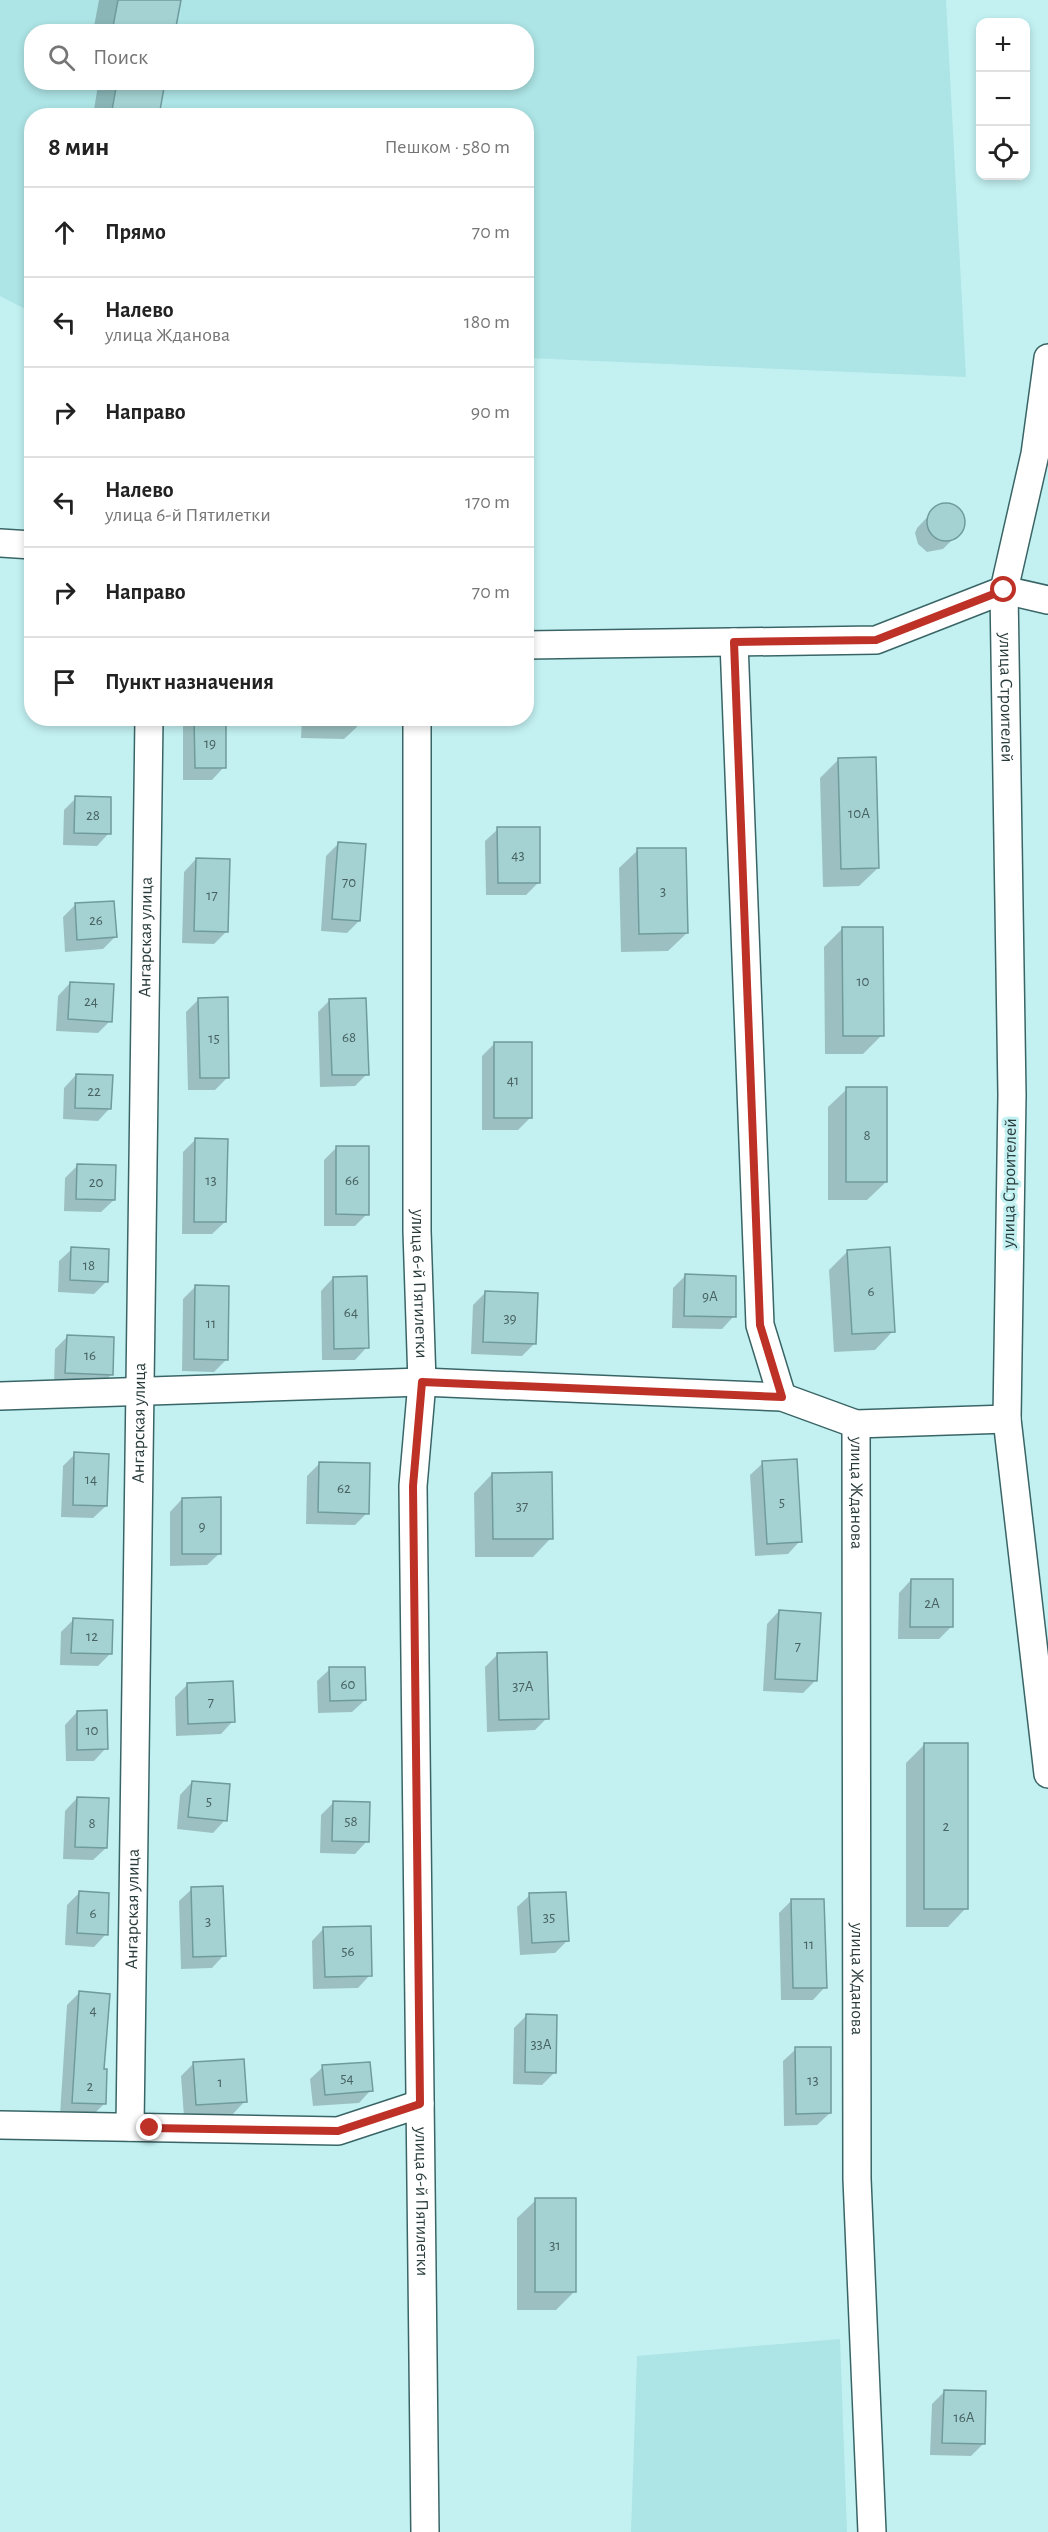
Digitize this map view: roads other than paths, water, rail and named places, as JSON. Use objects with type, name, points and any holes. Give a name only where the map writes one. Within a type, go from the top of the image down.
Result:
[{"type":"street","name":"улица Строителей","points":[[1048,358],[1035,454],[1004,590],[1012,1095],[1007,1419],[1042,1670],[1048,1774]]},
{"type":"street","points":[[0,543],[24,544]]},
{"type":"street","points":[[534,645],[876,640],[1004,590],[1048,600]]},
{"type":"street","points":[[734,642],[760,1325],[782,1397]]},
{"type":"street","name":"Ангарская улица","points":[[130,2127],[149,726]]},
{"type":"street","name":"улица 6-й Пятилетки","points":[[417,726],[417,1231],[422,1382],[413,1486],[425,2532]]},
{"type":"street","points":[[0,1396],[422,1382],[782,1397],[856,1424],[1007,1419]]},
{"type":"street","name":"улица Жданова","points":[[856,1424],[857,2179],[872,2532]]},
{"type":"street","points":[[0,2125],[338,2131],[420,2104]]}]
